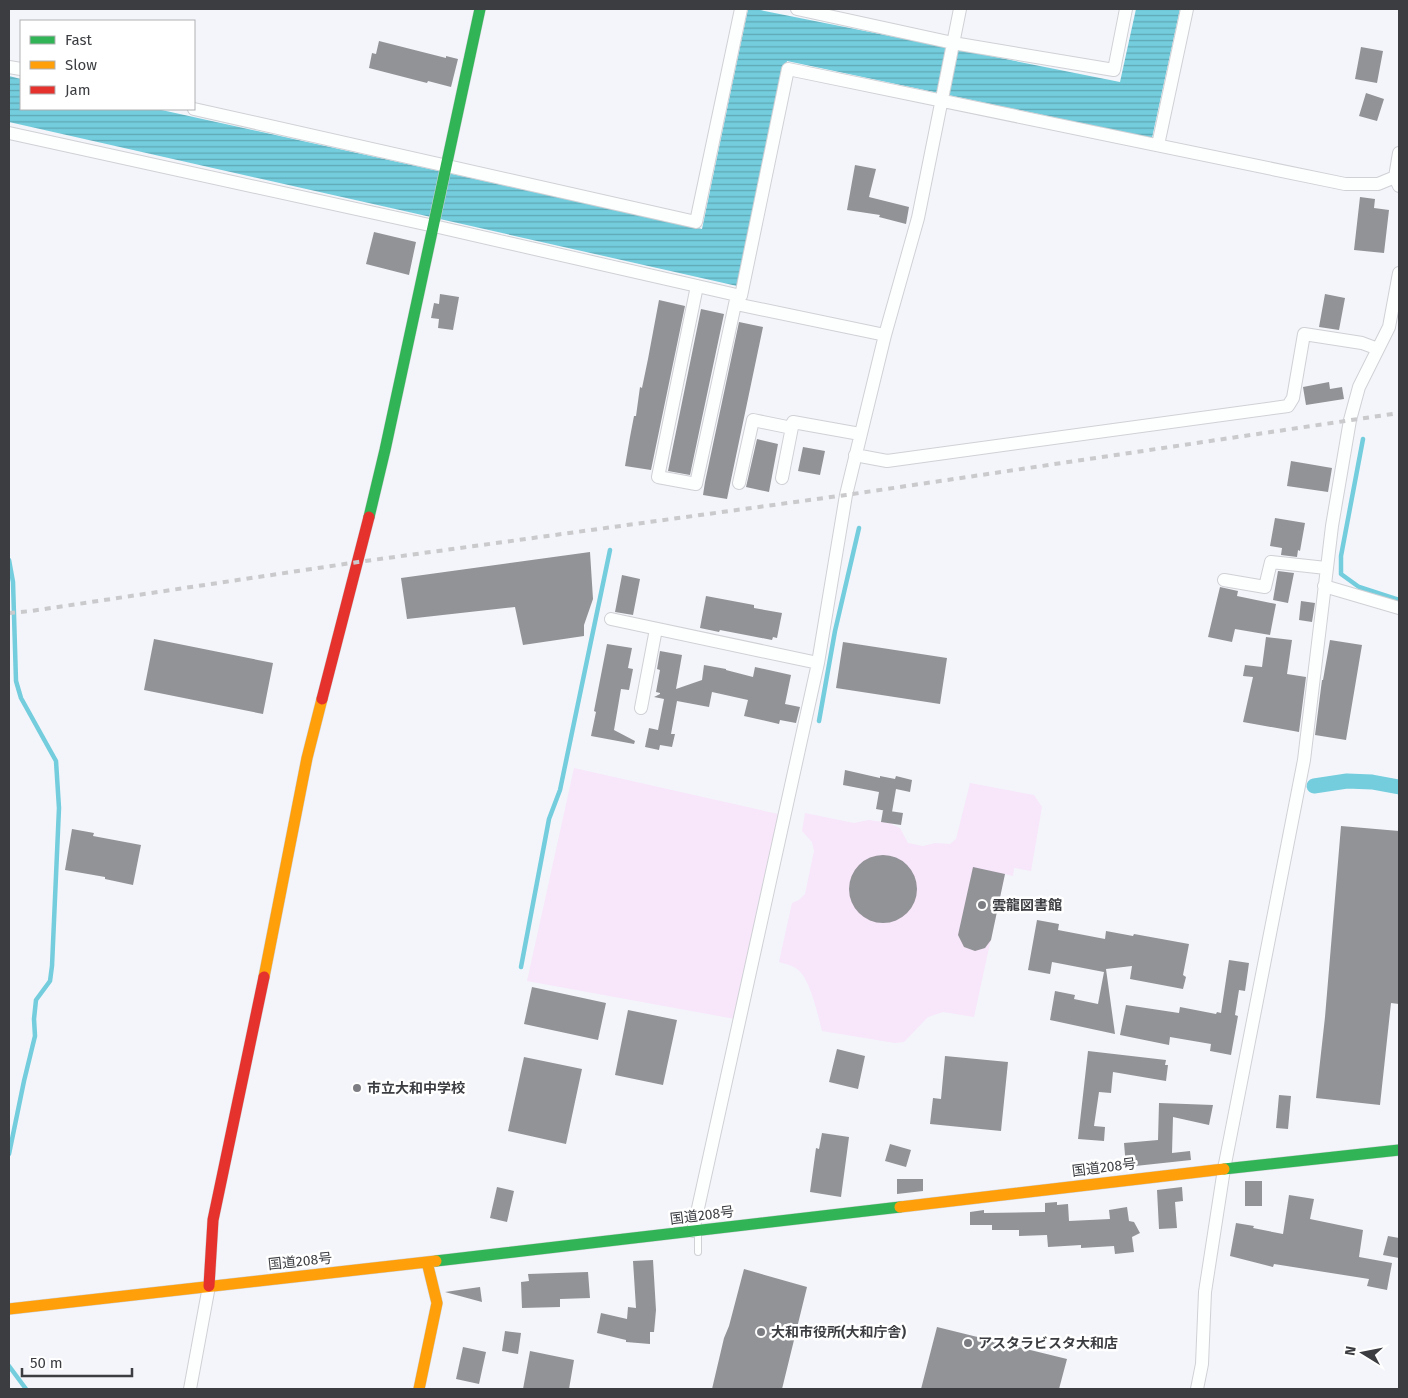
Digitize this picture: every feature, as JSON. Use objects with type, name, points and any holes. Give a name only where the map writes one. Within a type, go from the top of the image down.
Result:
[{"type":"main road","points":[[209,1286],[213,1220],[314,728],[363,543],[385,450],[480,9]]},
{"type":"main road","name":"国道208号","points":[[9,1309],[1399,1150]]},
{"type":"main road","points":[[419,1389],[437,1303],[427,1262]]},
{"type":"street","points":[[195,109],[696,222],[741,9]]},
{"type":"street","points":[[797,9],[953,43],[1114,70],[1126,9]]},
{"type":"street","points":[[696,1230],[818,663],[846,495],[885,335],[918,218],[960,9]]},
{"type":"street","points":[[1158,145],[1188,9]]},
{"type":"street","points":[[697,286],[658,477],[696,484],[736,299],[741,296],[788,69],[1345,184],[1398,183],[1399,153]]},
{"type":"street","points":[[9,133],[697,286],[736,299],[885,335]]},
{"type":"street","points":[[1196,1389],[1202,1364],[1205,1292],[1224,1169],[1304,760],[1326,568],[1350,420],[1359,387],[1389,327],[1399,273]]},
{"type":"street","points":[[855,456],[887,461],[1288,406],[1293,398],[1304,334],[1362,343],[1378,349]]},
{"type":"street","points":[[739,483],[752,420],[792,428]]},
{"type":"street","points":[[782,478],[793,422],[860,434]]},
{"type":"street","points":[[1224,580],[1265,587],[1271,562],[1326,568]]},
{"type":"street","points":[[1324,586],[1399,608]]},
{"type":"street","points":[[611,619],[818,663]]},
{"type":"street","points":[[641,708],[656,629]]},
{"type":"street","points":[[190,1389],[209,1286]]},
{"type":"lane","points":[[696,1230],[698,1252]]},
{"type":"shaded area","points":[[574,768],[778,814],[735,1019],[527,981]]},
{"type":"shaded area","points":[[970,783],[1034,795],[1042,807],[1031,871],[1014,868],[1013,876],[1005,874],[974,1017],[943,1012],[928,1017],[904,1042],[895,1043],[822,1031],[813,997],[806,980],[795,968],[779,962],[792,903],[799,900],[805,894],[814,851],[812,842],[802,831],[805,813],[854,823],[869,820],[889,823],[900,828],[908,843],[923,846],[935,843],[950,844],[956,839]]},
{"type":"water","points":[[748,9],[1120,82],[1136,9],[1180,9],[1152,138],[787,61],[737,286],[9,122],[9,76],[20,79],[20,110],[162,110],[702,229]]},
{"type":"building","points":[[379,41],[446,58],[446,56],[458,59],[451,87],[428,81],[427,83],[369,68],[372,53],[376,54]]},
{"type":"building","points":[[1361,47],[1383,51],[1377,83],[1355,79]]},
{"type":"building","points":[[1366,93],[1384,99],[1377,121],[1359,116]]},
{"type":"building","points":[[855,165],[876,169],[869,197],[909,207],[906,224],[879,217],[880,215],[847,210]]},
{"type":"building","points":[[1360,197],[1375,199],[1374,208],[1389,210],[1384,253],[1354,250]]},
{"type":"building","points":[[374,232],[416,242],[409,275],[366,264]]},
{"type":"building","points":[[440,294],[459,297],[453,330],[438,328],[439,319],[431,318],[434,303],[439,304]]},
{"type":"building","points":[[1325,294],[1345,298],[1339,330],[1319,327]]},
{"type":"building","points":[[659,300],[685,306],[651,470],[625,466]]},
{"type":"building","points":[[701,309],[724,314],[690,475],[668,471]]},
{"type":"building","points":[[739,322],[763,327],[727,499],[703,495]]},
{"type":"building","points":[[1329,382],[1330,389],[1342,387],[1344,399],[1306,405],[1303,387]]},
{"type":"building","points":[[757,439],[778,444],[769,492],[746,487]]},
{"type":"building","points":[[803,447],[825,451],[820,475],[798,471]]},
{"type":"building","points":[[1291,461],[1332,468],[1328,492],[1287,486]]},
{"type":"building","points":[[1275,518],[1305,523],[1300,551],[1298,550],[1297,557],[1281,555],[1282,548],[1270,546]]},
{"type":"building","points":[[590,552],[593,599],[584,625],[584,636],[523,645],[515,607],[407,619],[401,578]]},
{"type":"building","points":[[1278,571],[1294,573],[1288,603],[1273,600]]},
{"type":"building","points":[[622,575],[640,579],[633,615],[615,612]]},
{"type":"building","points":[[1220,587],[1238,591],[1237,596],[1276,604],[1270,635],[1235,629],[1232,642],[1208,637]]},
{"type":"building","points":[[706,596],[754,605],[754,608],[782,613],[777,638],[773,637],[772,640],[700,628]]},
{"type":"building","points":[[1301,601],[1315,603],[1312,622],[1299,620]]},
{"type":"building","points":[[1266,637],[1292,640],[1287,674],[1306,677],[1299,732],[1243,722],[1253,677],[1243,676],[1245,665],[1262,667]]},
{"type":"building","points":[[154,639],[273,663],[263,714],[144,690]]},
{"type":"building","points":[[1330,640],[1362,645],[1346,740],[1315,735],[1322,680]]},
{"type":"building","points":[[843,642],[947,658],[940,704],[836,688]]},
{"type":"building","points":[[607,644],[632,648],[628,668],[633,669],[629,690],[621,689],[614,730],[635,741],[634,744],[591,736]]},
{"type":"building","points":[[660,651],[682,655],[676,689],[702,680],[704,665],[753,677],[755,667],[791,675],[785,704],[800,707],[796,723],[780,720],[779,724],[744,716],[748,700],[712,692],[709,707],[677,701],[671,734],[675,734],[672,747],[660,745],[659,750],[645,747],[649,728],[658,730],[664,699],[654,697],[660,694],[656,692],[660,670],[657,669]]},
{"type":"building","points":[[845,770],[880,778],[880,776],[895,779],[896,776],[912,780],[910,792],[896,789],[892,812],[876,809],[879,792],[843,785]]},
{"type":"building","points":[[883,810],[903,813],[901,825],[881,822]]},
{"type":"building","points":[[1341,826],[1399,831],[1399,1004],[1391,1003],[1380,1105],[1316,1098],[1325,1017]]},
{"type":"building","points":[[72,829],[94,833],[93,836],[141,845],[133,885],[105,879],[105,877],[65,870]]},
{"type":"building","points":[[890,855],[902,861],[911,870],[917,882],[915,902],[907,913],[890,923],[876,923],[859,913],[851,902],[849,882],[859,865],[870,857]]},
{"type":"building","name":"雲龍図書館","points":[[973,867],[1005,874],[991,940],[985,948],[975,951],[964,947],[958,935]]},
{"type":"building","points":[[1037,920],[1059,924],[1058,930],[1105,939],[1106,931],[1189,944],[1183,975],[1186,977],[1183,989],[1130,979],[1132,966],[1106,969],[1115,1034],[1050,1020],[1055,991],[1075,995],[1074,999],[1098,1004],[1104,972],[1052,962],[1050,974],[1028,970]]},
{"type":"building","points":[[1229,960],[1249,963],[1245,991],[1239,990],[1235,1015],[1238,1016],[1231,1055],[1210,1051],[1211,1044],[1170,1037],[1169,1045],[1120,1035],[1126,1005],[1179,1013],[1180,1007],[1216,1014],[1217,1012],[1221,1013]]},
{"type":"building","points":[[532,987],[606,1003],[598,1040],[524,1024]]},
{"type":"building","points":[[628,1010],[677,1020],[663,1085],[615,1075]]},
{"type":"building","points":[[837,1049],[865,1056],[858,1089],[829,1082]]},
{"type":"building","points":[[1088,1051],[1166,1060],[1165,1065],[1168,1065],[1166,1081],[1113,1072],[1111,1093],[1099,1092],[1094,1126],[1105,1127],[1104,1141],[1078,1139]]},
{"type":"building","points":[[945,1056],[1008,1062],[1001,1131],[930,1124],[933,1098],[941,1099]]},
{"type":"building","points":[[524,1057],[582,1069],[566,1144],[508,1131]]},
{"type":"building","points":[[1279,1095],[1291,1096],[1288,1129],[1276,1128]]},
{"type":"building","points":[[1159,1103],[1213,1105],[1209,1125],[1173,1117],[1172,1153],[1190,1151],[1191,1160],[1126,1167],[1124,1143],[1158,1140]]},
{"type":"building","points":[[822,1133],[849,1137],[841,1197],[810,1192],[816,1148],[819,1149]]},
{"type":"building","points":[[890,1144],[911,1150],[906,1167],[885,1161]]},
{"type":"building","points":[[1076,1165],[1089,1166],[1088,1172],[1075,1173]]},
{"type":"building","points":[[897,1179],[923,1179],[923,1191],[897,1194]]},
{"type":"building","points":[[1245,1181],[1262,1181],[1262,1206],[1245,1206]]},
{"type":"building","points":[[497,1187],[514,1191],[507,1222],[490,1218]]},
{"type":"building","points":[[1182,1187],[1183,1201],[1175,1202],[1177,1228],[1159,1229],[1157,1190]]},
{"type":"building","points":[[1289,1195],[1314,1199],[1310,1219],[1363,1230],[1359,1257],[1392,1263],[1387,1290],[1367,1286],[1369,1279],[1274,1264],[1273,1267],[1230,1256],[1236,1223],[1283,1234]]},
{"type":"building","points":[[1057,1202],[1057,1205],[1068,1204],[1069,1221],[1110,1219],[1109,1210],[1127,1207],[1129,1221],[1134,1222],[1140,1233],[1132,1237],[1134,1252],[1115,1254],[1114,1246],[1048,1247],[1047,1235],[1019,1236],[1019,1230],[992,1230],[992,1225],[970,1225],[970,1212],[984,1210],[984,1213],[1045,1212],[1045,1203]]},
{"type":"building","points":[[1388,1236],[1399,1238],[1399,1258],[1383,1255]]},
{"type":"building","points":[[653,1260],[656,1310],[654,1332],[650,1332],[650,1344],[626,1342],[626,1340],[597,1333],[601,1313],[627,1319],[628,1307],[636,1308],[633,1261]]},
{"type":"building","name":"大和市役所(大和庁舎)","points":[[744,1269],[807,1287],[782,1389],[712,1389],[724,1338]]},
{"type":"building","points":[[588,1272],[590,1298],[560,1299],[560,1307],[522,1308],[521,1282],[529,1281],[528,1274]]},
{"type":"building","points":[[480,1287],[482,1302],[445,1292]]},
{"type":"building","name":"アスタラビスタ大和店","points":[[937,1327],[1067,1359],[1059,1389],[921,1389]]},
{"type":"building","points":[[505,1331],[521,1333],[518,1354],[502,1351]]},
{"type":"building","points":[[463,1347],[486,1352],[479,1384],[456,1379]]},
{"type":"building","points":[[530,1351],[574,1360],[569,1389],[523,1389]]},
{"type":"waterway","points":[[1363,439],[1341,556],[1341,574],[1359,587],[1399,600]]},
{"type":"waterway","points":[[819,721],[835,631],[859,528]]},
{"type":"waterway","points":[[521,967],[549,819],[560,790],[610,550]]},
{"type":"waterway","points":[[9,560],[13,582],[16,681],[21,698],[56,761],[59,808],[50,981],[36,1000],[35,1036],[9,1154]]},
{"type":"waterway","points":[[1314,786],[1347,781],[1372,782],[1399,787]]},
{"type":"waterway","points":[[9,1366],[26,1389]]},
{"type":"railway","points":[[9,613],[358,562],[846,495],[1399,413]]},
{"type":"traffic: fast","points":[[369,517],[480,9]]},
{"type":"traffic: fast","points":[[1224,1169],[1399,1150]]},
{"type":"traffic: fast","points":[[436,1261],[900,1207]]},
{"type":"traffic: slow","points":[[264,977],[307,758],[322,699]]},
{"type":"traffic: slow","points":[[900,1207],[1224,1169]]},
{"type":"traffic: slow","points":[[9,1309],[436,1261]]},
{"type":"traffic: slow","points":[[419,1389],[437,1303],[427,1262]]},
{"type":"traffic: jam","points":[[322,699],[369,517]]},
{"type":"traffic: jam","points":[[209,1286],[213,1220],[264,977]]},
{"type":"place","name":"雲龍図書館","points":[[982,905]]},
{"type":"place","name":"市立大和中学校","points":[[357,1088]]},
{"type":"place","name":"大和市役所(大和庁舎)","points":[[761,1332]]},
{"type":"place","name":"アスタラビスタ大和店","points":[[968,1343]]}]
